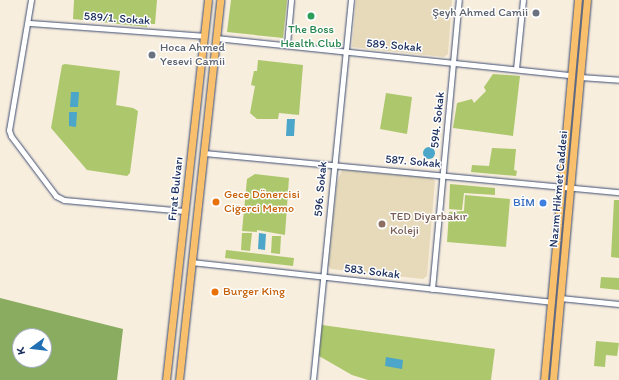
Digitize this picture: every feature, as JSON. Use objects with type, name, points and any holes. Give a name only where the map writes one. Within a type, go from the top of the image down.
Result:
[{"type":"main road","name":"Fırat Bulvarı","points":[[166,380],[208,0]]},
{"type":"main road","name":"Fırat Bulvarı","points":[[181,378],[191,262],[220,0]]},
{"type":"main road","name":"Nazım Hikmet Caddesi","points":[[544,380],[578,0]]},
{"type":"main road","name":"Nazım Hikmet Caddesi","points":[[553,380],[587,0]]},
{"type":"street","points":[[31,0],[29,23],[9,130],[11,136],[56,196],[64,200],[184,211]]},
{"type":"street","points":[[287,44],[291,0]]},
{"type":"street","name":"596. Sokak","points":[[313,380],[350,0]]},
{"type":"street","name":"594. Sokak","points":[[432,289],[459,0]]},
{"type":"street","points":[[516,69],[523,0]]},
{"type":"street","name":"589/1. Sokak","points":[[29,23],[204,36]]},
{"type":"street","name":"589. Sokak","points":[[216,38],[287,44],[344,52],[571,75]]},
{"type":"street","points":[[580,77],[619,80]]},
{"type":"street","name":"587. Sokak","points":[[204,154],[334,164],[561,186],[570,189],[619,192]]},
{"type":"street","name":"583. Sokak","points":[[191,262],[551,302]]},
{"type":"street","points":[[560,298],[619,304]]},
{"type":"shaded area","points":[[356,0],[452,0],[448,54],[444,57],[352,47]]},
{"type":"shaded area","name":"TED Diyarbakır Koleji","points":[[342,170],[432,178],[435,181],[427,276],[423,279],[331,269],[328,265],[337,182]]},
{"type":"green space","points":[[74,0],[157,0],[155,24],[147,24],[147,27],[73,19]]},
{"type":"green space","points":[[231,0],[287,0],[283,38],[227,32]]},
{"type":"green space","points":[[258,60],[303,65],[299,115],[279,113],[278,119],[257,119],[250,113],[255,86],[251,85],[254,71],[257,71]]},
{"type":"green space","points":[[65,64],[120,71],[116,105],[133,108],[138,111],[130,173],[127,176],[87,170],[51,128],[62,65]]},
{"type":"green space","points":[[493,74],[520,76],[513,136],[453,128],[457,103],[472,99],[474,103],[486,91],[484,87]]},
{"type":"green space","points":[[386,93],[412,97],[407,134],[380,129]]},
{"type":"green space","points":[[492,148],[516,149],[514,170],[517,171],[516,176],[471,172],[472,165],[489,166]]},
{"type":"green space","points":[[255,174],[289,178],[285,235],[257,230],[257,232],[242,231],[247,179]]},
{"type":"green space","points":[[450,184],[495,188],[495,195],[464,193],[462,210],[449,209]]},
{"type":"green space","points":[[465,195],[510,199],[506,247],[447,242],[449,212],[464,211]]},
{"type":"green space","points":[[614,200],[619,200],[619,258],[611,257]]},
{"type":"green space","points":[[242,233],[252,233],[250,251],[241,250]]},
{"type":"green space","points":[[272,236],[281,236],[280,254],[271,253]]},
{"type":"green space","points":[[226,250],[294,258],[293,266],[225,258]]},
{"type":"green space","points":[[601,277],[619,278],[619,290],[600,288]]},
{"type":"green space","points":[[0,298],[123,329],[117,380],[0,380]]},
{"type":"green space","points":[[322,325],[495,349],[491,380],[368,380],[352,375],[319,356]]},
{"type":"green space","points":[[596,341],[619,343],[617,356],[606,355],[605,367],[594,366]]},
{"type":"water","points":[[71,92],[79,92],[78,107],[70,107]]},
{"type":"water","points":[[69,112],[77,112],[76,127],[69,126]]},
{"type":"water","points":[[287,119],[295,119],[294,136],[286,136]]},
{"type":"water","points":[[429,147],[433,149],[435,153],[433,157],[429,159],[425,157],[423,153],[425,149]]},
{"type":"water","points":[[259,233],[266,234],[265,250],[258,249]]},
{"type":"water","points":[[386,357],[403,360],[402,369],[385,366]]},
{"type":"place","name":"Şeyh Ahmed Camii","points":[[536,13]]},
{"type":"place","name":"The Boss Health Club","points":[[311,16]]},
{"type":"place","name":"Hoca Ahmed Yesevi Camii","points":[[152,55]]},
{"type":"place","name":"Gece Dönercisi Ciğerci Memo","points":[[216,202]]},
{"type":"place","name":"BİM","points":[[543,203]]},
{"type":"place","name":"TED Diyarbakır Koleji","points":[[382,224]]},
{"type":"place","name":"Burger King","points":[[215,292]]}]
